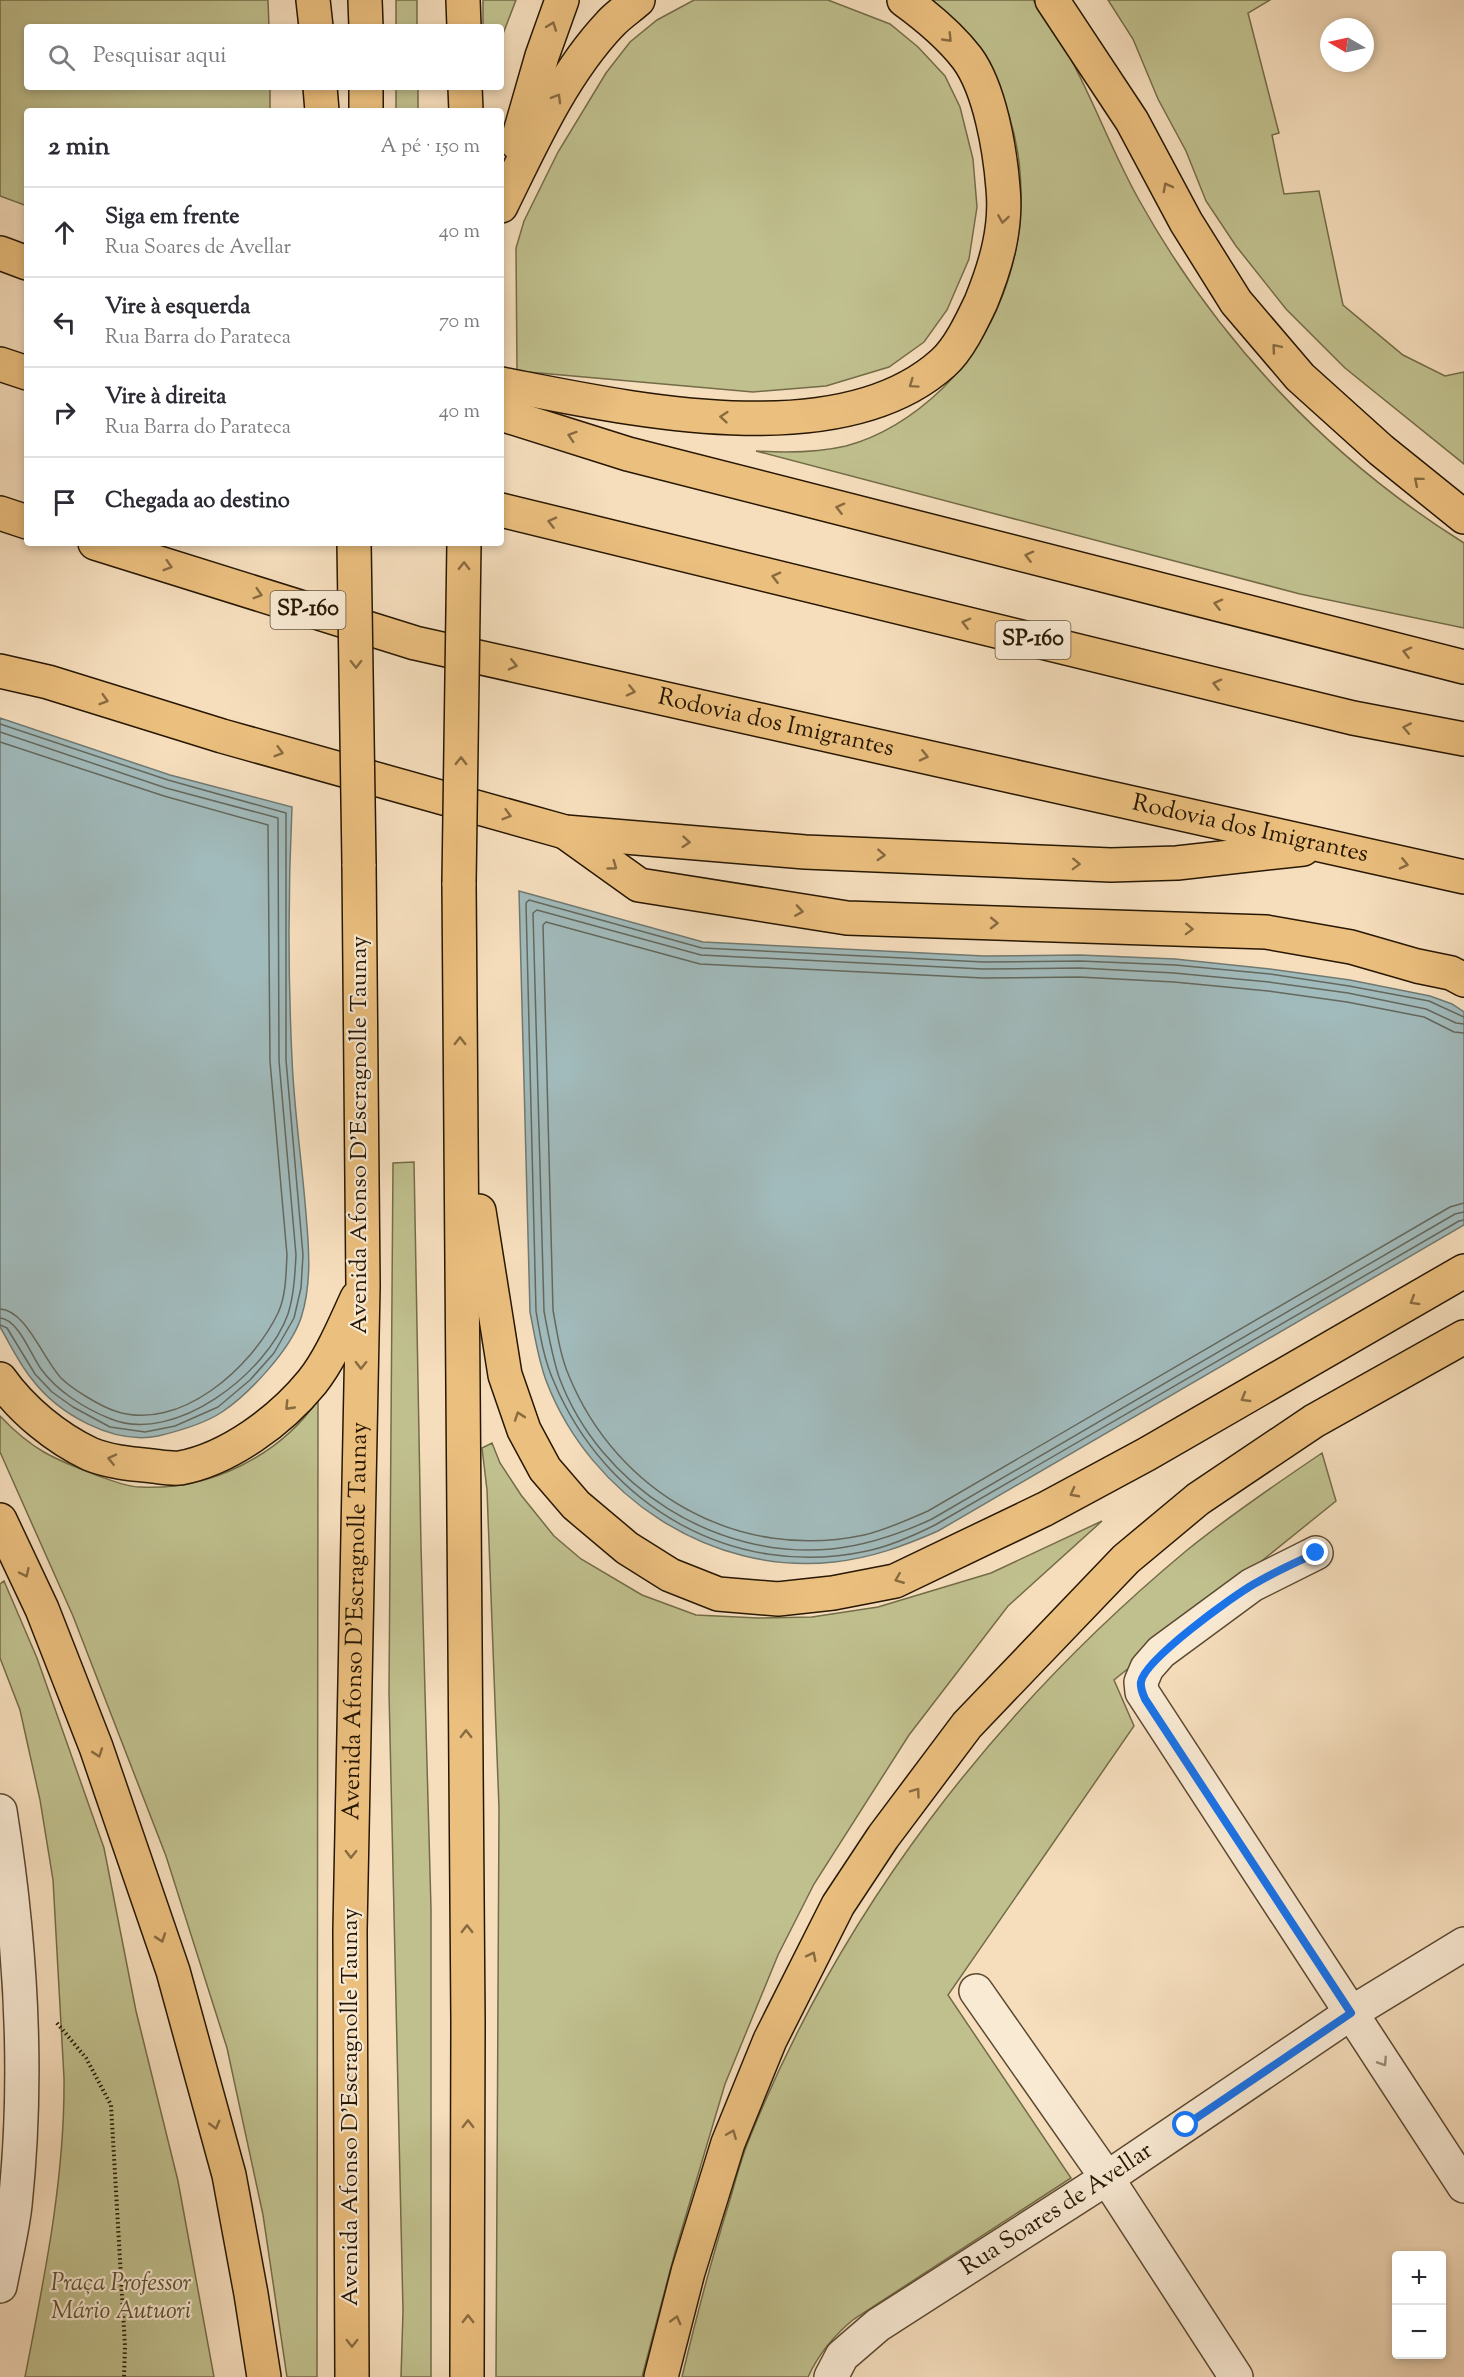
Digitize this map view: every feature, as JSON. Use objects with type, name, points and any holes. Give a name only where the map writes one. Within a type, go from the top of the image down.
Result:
[{"type":"highway","points":[[313,0],[316,24]]},
{"type":"highway","points":[[365,0],[366,24]]},
{"type":"highway","points":[[463,0],[464,24]]},
{"type":"highway","points":[[504,193],[542,56],[562,0]]},
{"type":"highway","points":[[504,198],[534,139],[583,57],[611,23],[638,0]]},
{"type":"highway","points":[[504,385],[631,409],[753,419],[831,413],[901,393],[944,362],[972,323],[995,267],[1005,207],[1000,154],[986,98],[968,59],[937,27],[904,0]]},
{"type":"highway","points":[[1052,0],[1132,121],[1186,222],[1236,302],[1300,377],[1381,450],[1464,517]]},
{"type":"highway","points":[[320,90],[322,108]]},
{"type":"highway","points":[[366,90],[366,108]]},
{"type":"highway","points":[[465,90],[466,108]]},
{"type":"highway","points":[[0,234],[24,242]]},
{"type":"highway","points":[[0,254],[24,262]]},
{"type":"highway","points":[[0,364],[24,372]]},
{"type":"highway","points":[[504,415],[628,454],[1464,667]]},
{"type":"highway","name":"SP-160","points":[[504,511],[1353,718],[1464,739]]},
{"type":"highway","points":[[0,513],[24,521]]},
{"type":"highway","name":"Rodovia dos Imigrantes","points":[[105,546],[415,643],[1464,877]]},
{"type":"highway","name":"Avenida Afonso D'Escragnolle Taunay","points":[[352,2377],[350,1930],[363,1286],[354,546]]},
{"type":"highway","points":[[464,546],[459,883],[468,2009],[467,2377]]},
{"type":"highway","points":[[0,656],[48,682]]},
{"type":"highway","points":[[0,670],[48,682],[222,736],[565,832],[805,852],[1111,865],[1177,863],[1326,846]]},
{"type":"highway","points":[[565,832],[639,885],[847,918],[1266,932],[1351,947],[1451,973],[1464,980]]},
{"type":"highway","points":[[461,1100],[505,1375],[524,1430],[545,1468],[576,1505],[627,1548],[670,1575],[718,1594],[778,1599],[833,1593],[895,1581],[1045,1509],[1147,1454],[1464,1271]]},
{"type":"highway","points":[[0,1379],[12,1396],[56,1434],[92,1455],[135,1464],[179,1468],[216,1455],[268,1426],[312,1382],[338,1339],[363,1286]]},
{"type":"highway","points":[[661,2377],[688,2272],[728,2143],[770,2040],[838,1905],[883,1837],[950,1745],[1126,1559],[1198,1500],[1314,1421],[1464,1337]]},
{"type":"highway","points":[[0,1520],[42,1609],[96,1747],[173,1971],[229,2175],[264,2377]]},
{"type":"street","points":[[1316,1553],[1252,1585],[1161,1652],[1147,1668],[1141,1682],[1142,1692],[1464,2186]]},
{"type":"street","points":[[0,1811],[13,1893],[20,1977],[23,2096],[15,2207],[0,2286]]},
{"type":"street","name":"Rua Soares de Avellar","points":[[831,2377],[842,2356],[878,2325],[1107,2178],[1351,2013],[1464,1944]]},
{"type":"street","points":[[976,1991],[1107,2178],[1236,2377]]},
{"type":"path","points":[[57,2022],[86,2058],[111,2105],[125,2346],[124,2377]]},
{"type":"green space","points":[[0,0],[268,0],[269,24],[24,24],[24,90],[270,90],[270,108],[24,108],[24,205],[0,196]]},
{"type":"green space","points":[[396,0],[417,0],[417,24],[396,24]]},
{"type":"green space","points":[[483,0],[516,0],[504,31],[504,24],[483,24]]},
{"type":"green space","points":[[694,0],[828,0],[890,24],[918,47],[945,76],[960,107],[973,159],[977,207],[969,259],[947,310],[924,342],[889,367],[826,386],[753,392],[517,371],[516,248],[524,221],[558,152],[606,73],[630,42],[657,20]]},
{"type":"green space","points":[[931,0],[1033,0],[1065,48],[1139,200],[1204,301],[1240,348],[1322,434],[1414,510],[1464,543],[1464,628],[1300,594],[756,451],[801,452],[846,446],[860,442],[898,423],[922,407],[943,388],[978,345],[1002,297],[1017,244],[1021,191],[1015,137],[998,86],[970,40]]},
{"type":"green space","points":[[1108,0],[1270,0],[1248,13],[1279,133],[1272,135],[1284,194],[1319,191],[1343,305],[1403,355],[1445,376],[1464,372],[1464,464],[1345,368],[1286,309],[1236,246],[1206,201],[1186,151],[1158,99],[1133,39]]},
{"type":"green space","points":[[396,90],[418,90],[418,108],[396,108]]},
{"type":"green space","points":[[414,1162],[431,1909],[431,2377],[401,2377],[403,2311],[389,1692],[393,1163]]},
{"type":"green space","points":[[318,1400],[317,2377],[287,2377],[263,2215],[227,2048],[166,1856],[73,1616],[0,1452],[0,1416],[33,1445],[68,1464],[129,1486],[166,1487],[216,1476],[263,1453],[302,1420]]},
{"type":"green space","points":[[492,1443],[500,1463],[521,1495],[554,1536],[581,1559],[642,1595],[696,1615],[758,1618],[812,1617],[878,1607],[991,1573],[1102,1521],[1008,1606],[909,1735],[814,1884],[778,1955],[725,2084],[675,2252],[642,2377],[496,2377],[499,1808],[487,1490],[482,1448]]},
{"type":"green space","points":[[1322,1453],[1336,1501],[1114,1680],[1134,1726],[948,1995],[1071,2178],[854,2319],[827,2345],[808,2377],[682,2377],[710,2268],[748,2142],[785,2057],[828,1975],[877,1895],[930,1820],[988,1747],[1050,1678],[1116,1613],[1186,1551],[1270,1488]]},
{"type":"green space","name":"Praça Professor Mário Autuori","points":[[4,1581],[37,1658],[104,1848],[136,2011],[178,2181],[214,2377],[25,2377],[46,2266],[57,2191],[64,2078],[53,1880],[40,1800],[20,1710],[0,1658],[0,1584]]},
{"type":"water","points":[[0,718],[170,775],[292,807],[289,902],[290,996],[293,1078],[308,1240],[307,1292],[301,1318],[288,1344],[245,1394],[222,1412],[207,1420],[158,1436],[141,1438],[123,1436],[105,1431],[71,1415],[56,1404],[31,1378],[0,1327]]},
{"type":"water","points":[[519,891],[703,942],[984,956],[1080,955],[1175,959],[1350,980],[1430,996],[1452,1004],[1464,1012],[1464,1225],[938,1531],[874,1554],[834,1562],[788,1563],[743,1556],[701,1541],[661,1520],[625,1493],[593,1461],[567,1424],[541,1366],[530,1312]]},
{"type":"route","points":[[1186,2125],[1351,2013],[1145,1699],[1141,1682],[1147,1668],[1161,1652],[1252,1585],[1316,1553]]}]
